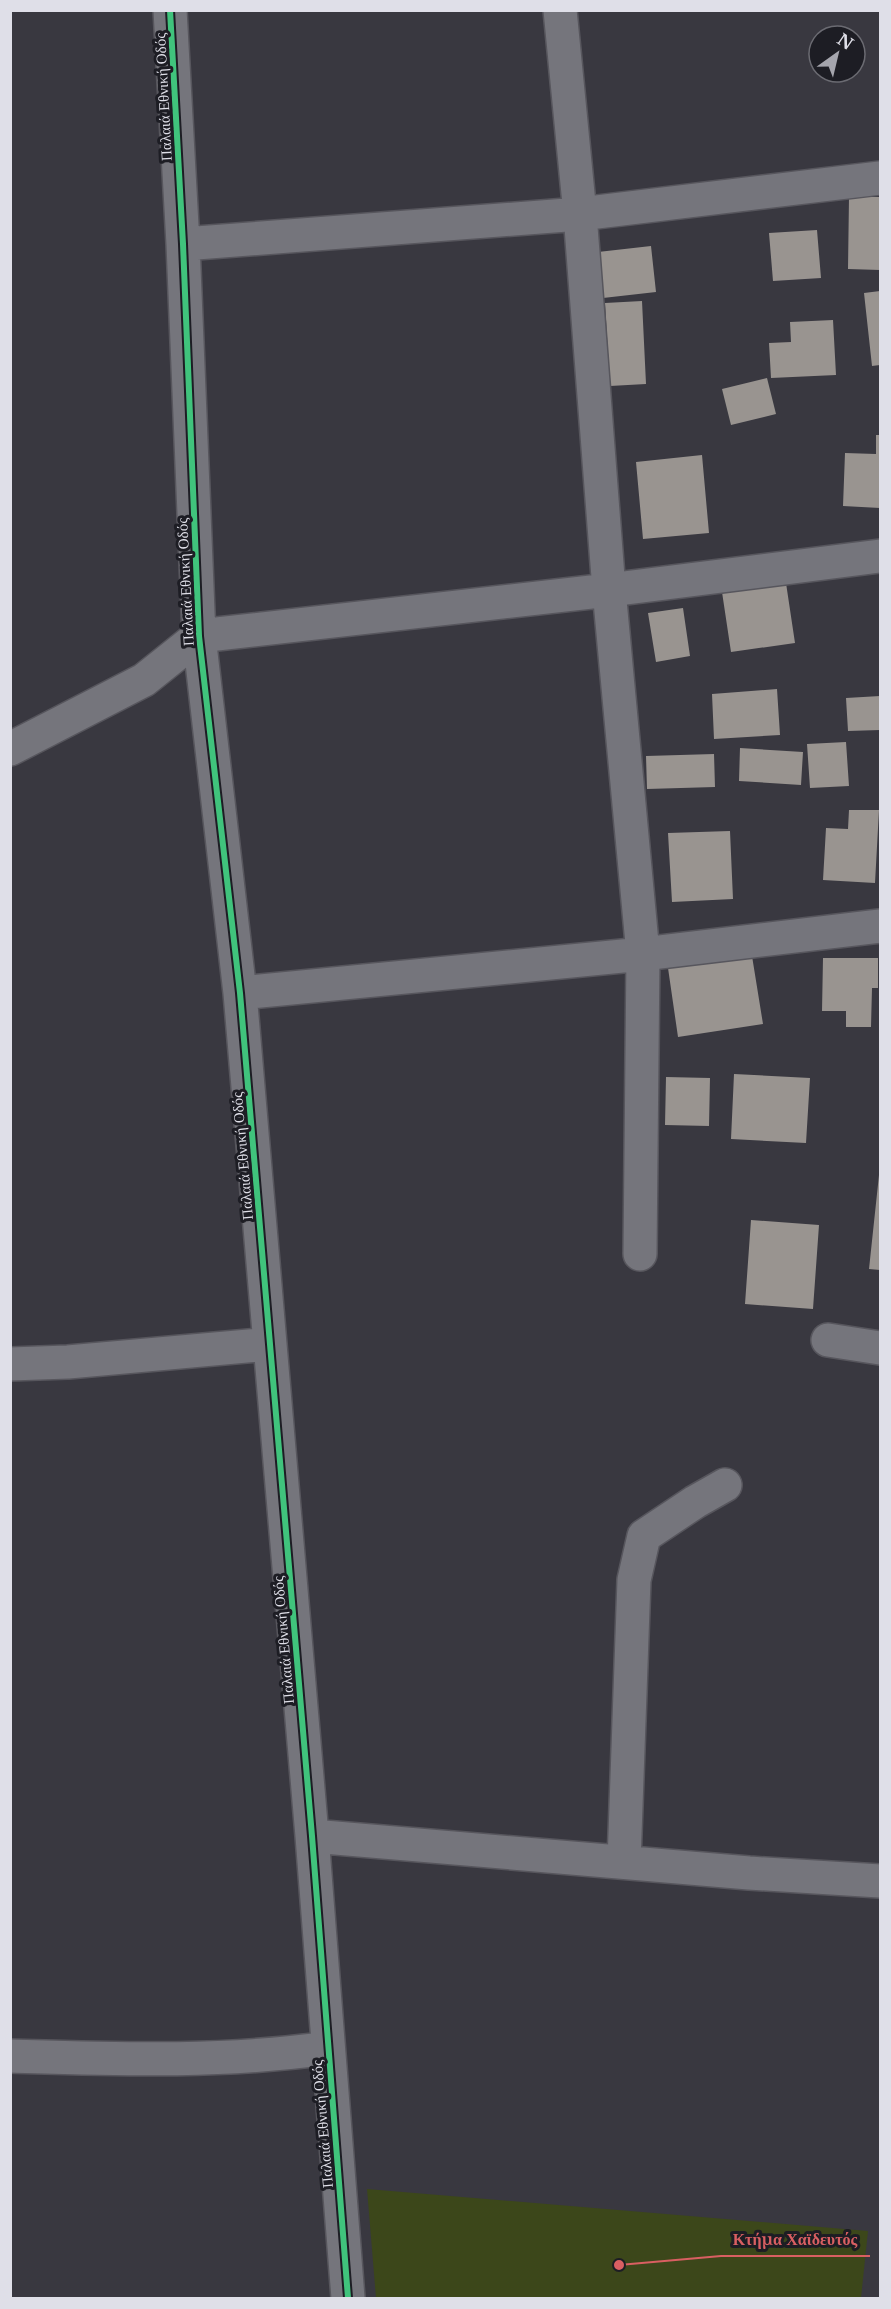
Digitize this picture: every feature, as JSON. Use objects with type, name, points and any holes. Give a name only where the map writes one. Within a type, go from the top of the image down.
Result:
[{"type":"street","name":"Παλαιά Εθνική Οδός","points":[[170,10],[183,244],[199,636],[240,993],[312,1836],[348,2298]]},
{"type":"street","points":[[560,10],[580,214],[609,590],[643,954],[640,1254]]},
{"type":"street","points":[[183,244],[580,214],[880,178]]},
{"type":"street","points":[[10,749],[144,680],[199,636],[609,590],[880,556]]},
{"type":"street","points":[[240,993],[643,954],[880,926]]},
{"type":"street","points":[[828,1340],[880,1348]]},
{"type":"street","points":[[10,1364],[68,1362],[270,1344]]},
{"type":"street","points":[[624,1862],[634,1580],[644,1536],[725,1485]]},
{"type":"street","points":[[312,1836],[880,1881]]},
{"type":"street","points":[[10,2056],[139,2060],[277,2055],[328,2048]]},
{"type":"green space","points":[[367,2189],[868,2231],[861,2298],[376,2298]]},
{"type":"building","points":[[849,197],[880,197],[880,270],[848,269]]},
{"type":"building","points":[[817,230],[821,278],[773,281],[769,233]]},
{"type":"building","points":[[651,246],[656,292],[603,298],[598,252]]},
{"type":"building","points":[[880,291],[880,365],[872,366],[864,293]]},
{"type":"building","points":[[642,301],[646,384],[610,386],[605,303]]},
{"type":"building","points":[[833,320],[836,375],[771,378],[769,343],[791,342],[790,322]]},
{"type":"building","points":[[767,378],[776,414],[731,425],[722,389]]},
{"type":"building","points":[[876,435],[880,435],[880,508],[843,506],[845,453],[876,454]]},
{"type":"building","points":[[702,455],[709,533],[643,539],[636,462]]},
{"type":"building","points":[[786,583],[795,643],[731,652],[722,592]]},
{"type":"building","points":[[683,608],[690,656],[656,662],[648,613]]},
{"type":"building","points":[[777,689],[780,735],[714,739],[712,694]]},
{"type":"building","points":[[880,696],[880,730],[848,731],[846,698]]},
{"type":"building","points":[[846,742],[849,786],[810,788],[807,744]]},
{"type":"building","points":[[740,748],[803,752],[801,785],[739,781]]},
{"type":"building","points":[[714,754],[715,787],[647,789],[646,756]]},
{"type":"building","points":[[849,810],[879,810],[875,883],[823,880],[826,828],[848,829]]},
{"type":"building","points":[[730,831],[733,899],[672,902],[668,833]]},
{"type":"building","points":[[752,956],[763,1024],[678,1037],[668,968]]},
{"type":"building","points":[[823,958],[878,958],[878,988],[872,988],[871,1027],[846,1027],[846,1011],[822,1011]]},
{"type":"building","points":[[734,1074],[810,1078],[806,1143],[731,1139]]},
{"type":"building","points":[[666,1077],[710,1078],[709,1126],[665,1125]]},
{"type":"building","points":[[880,1175],[880,1270],[869,1269]]},
{"type":"building","points":[[751,1220],[819,1225],[813,1309],[745,1304]]},
{"type":"cycle path","points":[[170,10],[183,244],[199,636],[240,993],[312,1836],[348,2298]]},
{"type":"place","name":"Κτήμα Χαϊδευτός","points":[[619,2265]]}]
